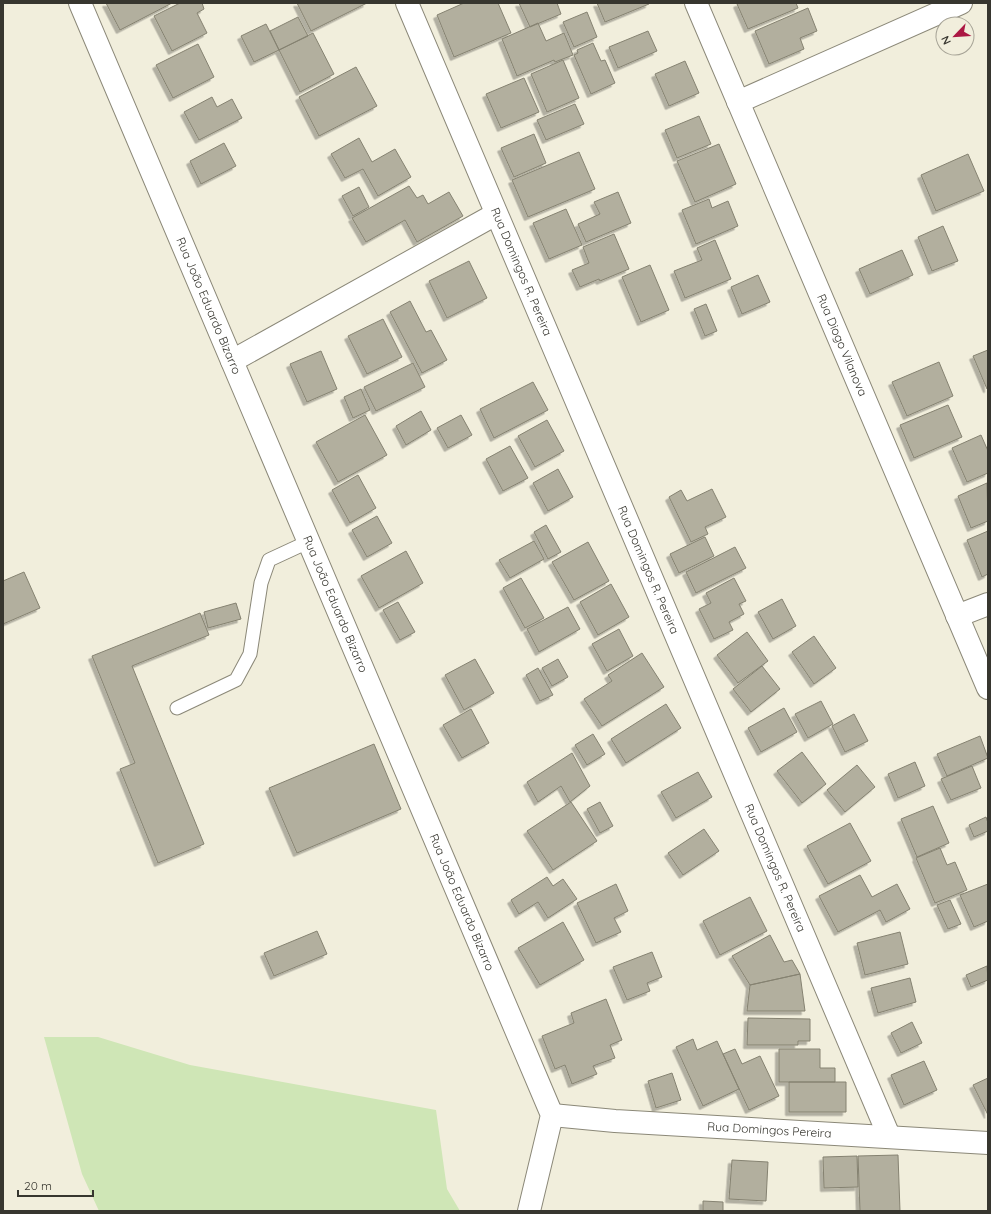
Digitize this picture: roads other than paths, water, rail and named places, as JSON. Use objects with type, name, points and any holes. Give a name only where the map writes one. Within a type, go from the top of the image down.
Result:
[{"type":"street","name":"Rua João Eduardo Bizarro","points":[[80,3],[310,541],[552,1115]]},
{"type":"street","name":"Rua Domingos R. Pereira","points":[[407,3],[889,1136]]},
{"type":"street","name":"Rua Diogo Vilanova","points":[[696,3],[988,688]]},
{"type":"street","points":[[738,102],[961,3]]},
{"type":"street","points":[[232,361],[496,214]]},
{"type":"street","points":[[957,616],[988,604]]},
{"type":"street","points":[[529,1211],[552,1115]]},
{"type":"street","name":"Rua Domingos Pereira","points":[[552,1115],[988,1143]]},
{"type":"lane","points":[[178,708],[236,680],[250,654],[260,583],[269,560],[310,541]]}]
